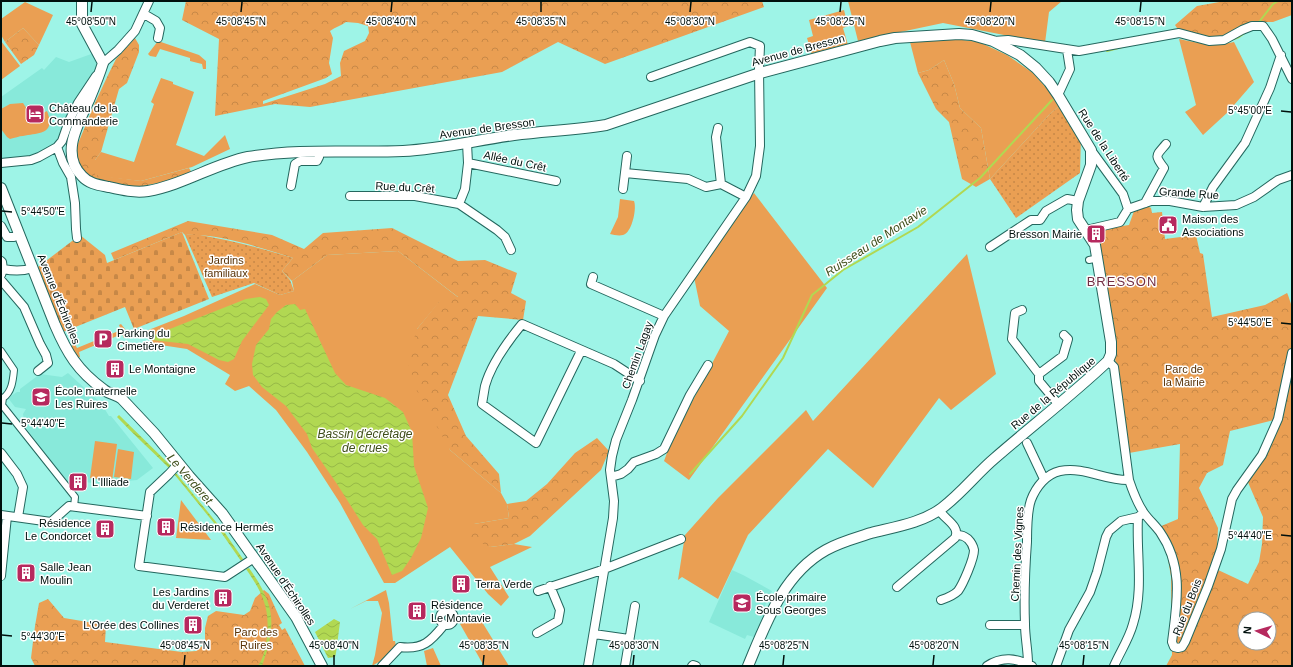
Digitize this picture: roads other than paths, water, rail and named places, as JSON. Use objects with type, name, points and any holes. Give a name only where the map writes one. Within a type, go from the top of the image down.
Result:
[{"type":"street","points":[[82,1],[82,24],[101,68]]},
{"type":"street","points":[[1,163],[31,160],[44,155],[57,147],[62,140],[81,96],[101,68],[135,31],[149,1]]},
{"type":"street","points":[[144,14],[156,21],[160,28],[158,38]]},
{"type":"street","points":[[993,41],[1008,40],[1079,51],[1179,32],[1207,41],[1224,40],[1252,26],[1263,26],[1272,39],[1292,79]]},
{"type":"street","name":"Avenue de Bresson","points":[[101,68],[74,133],[71,147],[74,164],[82,176],[90,182],[126,190],[148,191],[167,186],[226,163],[248,157],[292,152],[404,151],[532,133],[606,125],[760,73],[895,38],[959,34],[993,41],[1020,55],[1036,68],[1049,82],[1058,95]]},
{"type":"street","name":"Chemin Lagay","points":[[588,666],[613,518],[614,501],[610,470],[616,440],[640,381],[655,335],[664,316],[746,197],[756,176],[760,146],[760,46],[750,42],[652,77]]},
{"type":"street","points":[[1058,95],[1070,69],[1067,50]]},
{"type":"street","points":[[1203,207],[1213,187],[1245,143],[1270,88],[1280,55]]},
{"type":"street","name":"Rue de la Liberté","points":[[1058,95],[1091,150],[1123,194],[1128,209]]},
{"type":"street","points":[[718,128],[716,137],[721,184]]},
{"type":"street","points":[[459,204],[465,189],[468,163],[467,143]]},
{"type":"street","points":[[1145,203],[1164,168],[1156,158],[1157,154],[1166,144]]},
{"type":"street","points":[[57,147],[63,163],[71,176],[78,238]]},
{"type":"street","name":"Rue de la République","points":[[748,666],[782,593],[810,560],[826,549],[845,541],[920,520],[939,510],[959,494],[993,459],[1059,405],[1108,362],[1111,354],[1111,342],[1095,259],[1095,245],[1078,219],[1078,200],[1091,165],[1091,150]]},
{"type":"street","points":[[291,186],[295,164],[300,161],[316,161],[319,157],[320,151]]},
{"type":"street","points":[[623,189],[627,156]]},
{"type":"street","name":"Allée du Crêt","points":[[468,163],[556,181]]},
{"type":"street","points":[[625,173],[688,179],[706,187],[721,184],[746,197]]},
{"type":"street","name":"Grande Rue","points":[[1086,230],[1120,222],[1128,209],[1151,201],[1170,201],[1203,207],[1236,206],[1254,197],[1278,180],[1292,175]]},
{"type":"street","name":"Avenue d'Échirolles","points":[[1,188],[4,203],[19,233],[63,345],[73,360],[83,372],[104,391],[118,395],[122,399],[178,465],[222,513],[248,562],[296,617],[322,666]]},
{"type":"street","name":"Rue du Crêt","points":[[350,196],[415,196],[459,204],[505,237],[511,250]]},
{"type":"street","points":[[990,247],[1031,220],[1040,220],[1046,211],[1067,199],[1078,200]]},
{"type":"street","points":[[1,226],[7,237],[14,236],[19,233]]},
{"type":"street","points":[[2,268],[10,271],[33,268]]},
{"type":"street","points":[[593,277],[591,284],[664,316]]},
{"type":"street","points":[[1,280],[24,307],[46,355],[48,363],[38,371]]},
{"type":"street","points":[[1022,310],[1015,313],[1012,339],[1039,374],[1039,381],[1059,405]]},
{"type":"street","points":[[581,351],[536,443],[482,404],[486,385],[492,370],[506,343],[522,324],[581,351],[614,364],[640,381]]},
{"type":"street","points":[[1039,374],[1063,356],[1068,339],[1064,335]]},
{"type":"street","points":[[1,351],[14,370],[8,395],[3,398],[2,405],[75,498],[74,507]]},
{"type":"street","name":"Rue du Bois","points":[[1108,362],[1113,365],[1115,373],[1129,480],[1141,515],[1159,531],[1166,542],[1176,568],[1177,606],[1172,642],[1174,647],[1178,648],[1182,647],[1185,642],[1208,586],[1220,549],[1232,499],[1262,455],[1278,419],[1292,353]]},
{"type":"street","points":[[611,477],[621,474],[634,462],[656,454],[664,449],[690,395],[708,365]]},
{"type":"street","points":[[1027,443],[1044,479],[1059,471],[1070,470],[1129,480]]},
{"type":"street","points":[[1,453],[17,474],[23,487],[18,517]]},
{"type":"street","points":[[178,465],[150,492],[139,566],[225,577],[248,562]]},
{"type":"street","name":"Chemin des Vignes","points":[[1030,665],[1025,626],[1027,536],[1031,501],[1034,492],[1044,479]]},
{"type":"street","points":[[1,576],[4,515],[51,522],[69,506],[147,516]]},
{"type":"street","points":[[897,586],[955,538],[955,528],[939,510]]},
{"type":"street","points":[[1056,666],[1070,630],[1090,592],[1109,531],[1120,522],[1141,515],[1140,592],[1133,625],[1114,666]]},
{"type":"street","points":[[941,600],[952,596],[958,590],[970,567],[974,553],[971,543],[962,535],[956,535]]},
{"type":"street","points":[[538,591],[599,571],[605,567],[681,539]]},
{"type":"street","points":[[537,633],[558,621],[560,610],[550,586]]},
{"type":"street","points":[[625,666],[635,606]]},
{"type":"street","points":[[990,624],[1025,626]]},
{"type":"street","points":[[382,666],[400,647],[416,647],[430,641],[444,625]]},
{"type":"street","points":[[594,634],[629,639]]},
{"type":"street","points":[[987,666],[1003,659],[1016,660],[1030,665]]},
{"type":"street","points":[[692,666],[696,666]]},
{"type":"water","points":[[260,297],[266,299],[269,305],[242,341],[234,359],[228,362],[219,360],[188,344],[152,340],[152,336],[246,299]]},
{"type":"water","name":"Bassin d'écrêtage de crues","points":[[295,304],[300,310],[305,309],[335,373],[346,385],[385,398],[403,412],[412,432],[414,466],[428,508],[421,538],[411,558],[402,571],[392,575],[377,539],[363,525],[312,448],[307,434],[286,406],[262,387],[253,375],[252,364],[256,345],[269,329],[271,319],[286,305]]},
{"type":"water","points":[[119,415],[171,466],[169,468],[117,417]]},
{"type":"water","points":[[176,473],[225,533],[243,559],[241,561],[218,528],[174,474]]},
{"type":"water","points":[[249,568],[264,593],[271,615],[270,638],[262,666],[258,666],[262,659],[267,636],[268,626],[266,609],[264,601],[256,585],[246,569]]},
{"type":"water","points":[[334,619],[340,622],[336,653],[335,657],[328,658],[315,632]]},
{"type":"waterway","name":"Ruisseau de Montavie","points":[[1259,22],[1273,4],[1278,1]]},
{"type":"waterway","name":"Ruisseau de Montavie","points":[[1234,39],[1246,32]]},
{"type":"waterway","name":"Ruisseau de Montavie","points":[[1107,51],[1126,46]]},
{"type":"waterway","name":"Ruisseau de Montavie","points":[[690,474],[742,416],[783,358],[812,295],[843,270],[918,227],[980,178],[1052,100]]},
{"type":"place","name":"Château de la Commanderie","points":[[35,114]]},
{"type":"place","name":"Maison des Associations","points":[[1168,225]]},
{"type":"place","name":"Bresson Mairie","points":[[1096,234]]},
{"type":"place","name":"Parking du Cimetière","points":[[103,339]]},
{"type":"place","name":"Le Montaigne","points":[[115,369]]},
{"type":"place","name":"École maternelle Les Ruires","points":[[41,397]]},
{"type":"place","name":"L'Illiade","points":[[78,482]]},
{"type":"place","name":"Résidence Hermés","points":[[166,527]]},
{"type":"place","name":"Résidence Le Condorcet","points":[[105,529]]},
{"type":"place","name":"Salle Jean Moulin","points":[[26,573]]},
{"type":"place","name":"Terra Verde","points":[[461,584]]},
{"type":"place","name":"Les Jardins du Verderet","points":[[223,598]]},
{"type":"place","name":"École primaire Sous Georges","points":[[742,603]]},
{"type":"place","name":"Résidence Le Montavie","points":[[417,611]]},
{"type":"place","name":"L'Orée des Collines","points":[[193,625]]},
{"type":"district","name":"BRESSON","points":[[1122,281]]},
{"type":"park label","name":"Jardins familiaux","points":[[226,266]]},
{"type":"park label","name":"Parc de la Mairie","points":[[1184,375]]},
{"type":"park label","name":"Parc des Ruires","points":[[256,638]]},
{"type":"water label","name":"Le Verderet","points":[[190,479]]}]
